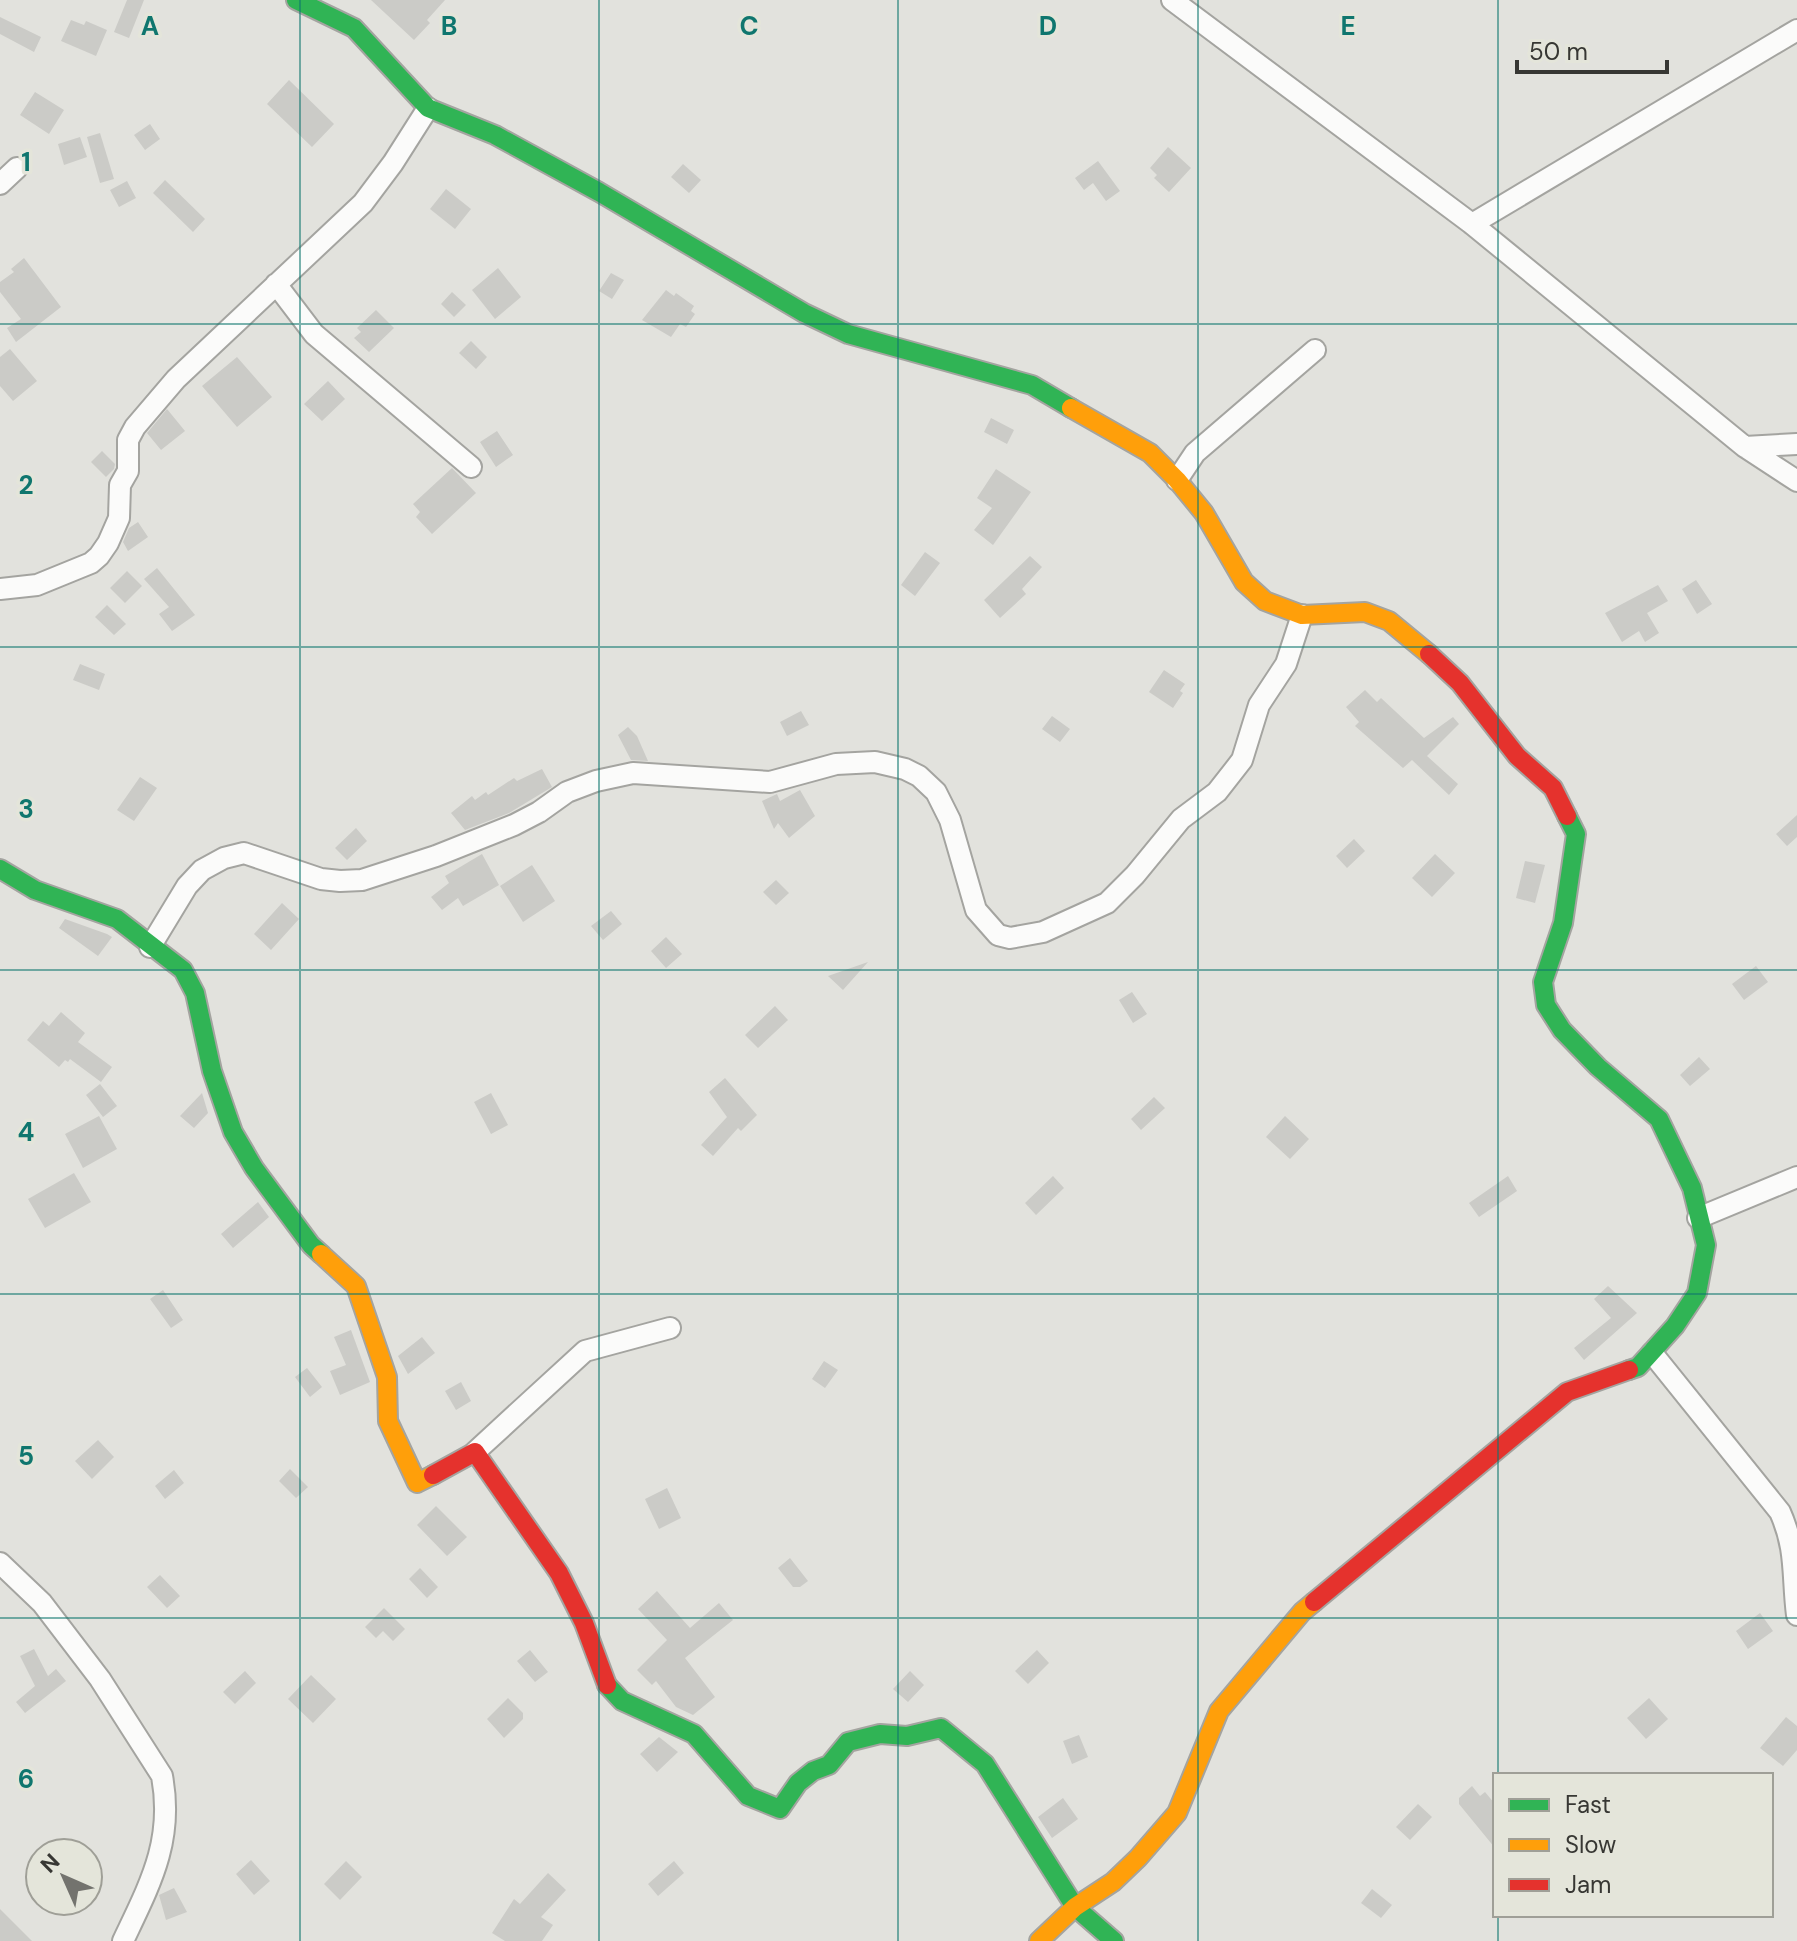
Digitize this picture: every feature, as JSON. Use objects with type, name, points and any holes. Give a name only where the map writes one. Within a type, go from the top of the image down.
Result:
[{"type":"street","points":[[296,0],[354,28],[428,108],[495,135],[599,192],[804,313],[848,334],[1032,385],[1150,453],[1204,513],[1244,582],[1265,601],[1302,615],[1365,612],[1389,621],[1460,683],[1506,744],[1553,788],[1576,834],[1563,923],[1543,982],[1546,1005],[1562,1030],[1598,1067],[1659,1119],[1692,1188],[1706,1245],[1697,1293],[1675,1326],[1638,1367],[1567,1392],[1302,1612],[1219,1711],[1177,1813],[1113,1882],[1075,1907],[1039,1941]]},
{"type":"street","points":[[1184,3],[1472,224],[1745,447],[1797,481]]},
{"type":"street","points":[[1472,224],[1797,30]]},
{"type":"street","points":[[0,589],[37,585],[91,563],[99,556],[119,518],[120,485],[128,471],[128,440],[135,427],[176,379],[363,203],[428,108]]},
{"type":"street","points":[[0,184],[17,168]]},
{"type":"street","points":[[276,284],[314,334],[471,467]]},
{"type":"street","points":[[1177,480],[1195,453],[1315,350]]},
{"type":"street","points":[[1745,447],[1797,444]]},
{"type":"street","points":[[150,947],[187,886],[202,870],[224,858],[244,853],[321,879],[362,880],[436,856],[514,825],[567,792],[596,781],[633,773],[770,782],[836,764],[875,762],[905,769],[919,776],[942,799],[976,910],[983,920],[998,935],[1010,938],[1043,932],[1107,903],[1135,875],[1181,819],[1217,792],[1242,760],[1259,705],[1286,664],[1302,615]]},
{"type":"street","points":[[0,869],[35,890],[117,919],[183,970],[195,993],[212,1071],[233,1132],[311,1245],[356,1286],[387,1377],[388,1421],[417,1483],[475,1452],[585,1351],[670,1328]]},
{"type":"street","points":[[1698,1218],[1797,1177]]},
{"type":"street","points":[[1652,1353],[1780,1512],[1790,1532],[1794,1551],[1797,1615]]},
{"type":"street","points":[[475,1452],[559,1573],[584,1623],[609,1690],[622,1701],[694,1734],[748,1796],[780,1809],[798,1783],[813,1771],[829,1765],[848,1742],[880,1734],[907,1736],[941,1728],[985,1764],[1075,1907],[1114,1941]]},
{"type":"street","points":[[0,1563],[42,1603],[100,1679],[162,1776],[166,1794],[163,1845],[158,1866],[123,1941]]},
{"type":"building","points":[[127,0],[144,0],[129,38],[114,32]]},
{"type":"building","points":[[371,0],[445,0],[414,40]]},
{"type":"building","points":[[0,17],[41,37],[34,52],[0,34]]},
{"type":"building","points":[[71,20],[84,25],[86,21],[107,30],[96,56],[61,41]]},
{"type":"building","points":[[289,80],[334,124],[312,147],[267,104]]},
{"type":"building","points":[[35,92],[64,110],[49,134],[20,115]]},
{"type":"building","points":[[150,124],[160,139],[145,150],[134,135]]},
{"type":"building","points":[[100,133],[114,179],[100,183],[87,137]]},
{"type":"building","points":[[80,137],[87,157],[64,165],[58,144]]},
{"type":"building","points":[[1168,147],[1191,168],[1169,192],[1154,178],[1157,175],[1150,168]]},
{"type":"building","points":[[1098,161],[1120,191],[1106,201],[1093,183],[1084,190],[1075,178]]},
{"type":"building","points":[[683,164],[701,180],[689,193],[671,177]]},
{"type":"building","points":[[165,180],[205,219],[193,232],[153,193]]},
{"type":"building","points":[[127,181],[136,198],[119,207],[110,190]]},
{"type":"building","points":[[446,189],[471,209],[455,229],[430,209]]},
{"type":"building","points":[[24,258],[61,307],[16,342],[7,328],[21,319],[0,292],[0,282],[14,272],[11,269]]},
{"type":"building","points":[[498,268],[521,297],[495,319],[472,290]]},
{"type":"building","points":[[611,273],[624,280],[612,299],[599,291]]},
{"type":"building","points":[[666,290],[694,306],[691,311],[695,314],[686,327],[680,324],[671,337],[642,320]]},
{"type":"building","points":[[452,292],[466,305],[454,317],[441,304]]},
{"type":"building","points":[[376,310],[394,328],[369,352],[354,338],[361,332],[357,328]]},
{"type":"building","points":[[471,341],[487,357],[476,369],[459,353]]},
{"type":"building","points":[[10,349],[37,381],[13,401],[0,386],[0,357]]},
{"type":"building","points":[[237,357],[272,397],[237,427],[202,386]]},
{"type":"building","points":[[328,381],[345,399],[322,421],[304,404]]},
{"type":"building","points":[[167,409],[185,431],[161,450],[147,433]]},
{"type":"building","points":[[991,418],[1014,430],[1007,444],[984,432]]},
{"type":"building","points":[[497,431],[513,455],[496,467],[480,442]]},
{"type":"building","points":[[102,451],[115,464],[106,477],[91,462]]},
{"type":"building","points":[[452,468],[476,493],[432,534],[416,517],[420,512],[413,504]]},
{"type":"building","points":[[996,469],[1031,492],[993,545],[974,530],[992,508],[977,498]]},
{"type":"building","points":[[138,522],[148,537],[128,551],[123,542],[129,528]]},
{"type":"building","points":[[925,552],[940,563],[915,596],[901,585]]},
{"type":"building","points":[[1030,556],[1042,567],[1022,589],[1026,594],[1000,618],[984,600]]},
{"type":"building","points":[[157,568],[195,615],[172,631],[159,614],[169,607],[144,579]]},
{"type":"building","points":[[127,571],[142,586],[125,603],[110,588]]},
{"type":"building","points":[[1696,580],[1712,604],[1697,614],[1682,589]]},
{"type":"building","points":[[1658,585],[1668,601],[1647,613],[1659,633],[1645,642],[1639,631],[1622,642],[1605,613]]},
{"type":"building","points":[[107,605],[126,624],[114,635],[95,617]]},
{"type":"building","points":[[80,664],[105,674],[99,690],[73,680]]},
{"type":"building","points":[[1164,670],[1185,684],[1173,708],[1149,692]]},
{"type":"building","points":[[1365,690],[1377,702],[1381,698],[1424,738],[1453,717],[1459,724],[1427,756],[1458,784],[1449,795],[1412,760],[1403,768],[1355,726],[1359,722],[1346,707]]},
{"type":"building","points":[[801,711],[809,725],[787,736],[780,722]]},
{"type":"building","points":[[1052,716],[1070,729],[1060,742],[1042,729]]},
{"type":"building","points":[[628,727],[637,736],[648,761],[631,760],[618,735]]},
{"type":"building","points":[[542,769],[552,787],[509,813],[465,830],[451,813],[472,796],[475,800],[486,792],[488,795],[514,778],[517,781]]},
{"type":"building","points":[[140,777],[157,788],[134,821],[117,810]]},
{"type":"building","points":[[800,790],[815,816],[789,838],[778,823],[774,829],[762,801],[777,794],[780,801]]},
{"type":"building","points":[[1797,815],[1797,837],[1787,846],[1776,834]]},
{"type":"building","points":[[356,828],[367,841],[347,860],[335,848]]},
{"type":"building","points":[[1354,839],[1365,851],[1347,868],[1336,856]]},
{"type":"building","points":[[482,854],[499,885],[463,906],[458,898],[442,910],[431,897],[449,883],[445,876]]},
{"type":"building","points":[[1435,854],[1455,873],[1432,897],[1412,878]]},
{"type":"building","points":[[1525,861],[1545,865],[1535,903],[1516,898]]},
{"type":"building","points":[[532,865],[555,901],[523,922],[500,886]]},
{"type":"building","points":[[776,880],[789,893],[776,905],[763,892]]},
{"type":"building","points":[[282,903],[299,919],[271,950],[254,934]]},
{"type":"building","points":[[611,911],[622,924],[603,940],[591,926]]},
{"type":"building","points":[[65,919],[112,937],[98,956],[59,928]]},
{"type":"building","points":[[666,937],[682,954],[666,968],[651,951]]},
{"type":"building","points":[[868,962],[843,990],[828,976]]},
{"type":"building","points":[[1756,966],[1768,982],[1744,1000],[1732,984]]},
{"type":"building","points":[[1132,992],[1147,1014],[1133,1023],[1119,1000]]},
{"type":"building","points":[[775,1006],[788,1020],[758,1048],[745,1035]]},
{"type":"building","points":[[61,1012],[85,1033],[78,1042],[112,1067],[101,1082],[70,1059],[59,1067],[27,1040],[43,1021],[49,1026]]},
{"type":"building","points":[[1699,1057],[1710,1069],[1690,1086],[1680,1075]]},
{"type":"building","points":[[725,1078],[757,1115],[741,1131],[738,1128],[713,1156],[701,1145],[727,1117],[709,1092]]},
{"type":"building","points":[[100,1084],[117,1106],[103,1117],[86,1095]]},
{"type":"building","points":[[202,1093],[208,1113],[194,1128],[180,1116]]},
{"type":"building","points":[[491,1093],[508,1125],[491,1134],[474,1102]]},
{"type":"building","points":[[1154,1097],[1165,1108],[1141,1130],[1131,1119]]},
{"type":"building","points":[[99,1116],[117,1149],[83,1168],[65,1134]]},
{"type":"building","points":[[1285,1116],[1309,1139],[1290,1159],[1266,1137]]},
{"type":"building","points":[[74,1173],[91,1202],[45,1228],[28,1199]]},
{"type":"building","points":[[1053,1176],[1064,1188],[1036,1215],[1025,1203]]},
{"type":"building","points":[[1508,1176],[1517,1191],[1479,1217],[1469,1203]]},
{"type":"building","points":[[258,1202],[269,1217],[233,1248],[221,1234]]},
{"type":"building","points":[[1608,1286],[1637,1313],[1584,1360],[1574,1348],[1611,1318],[1594,1299]]},
{"type":"building","points":[[163,1290],[183,1320],[171,1328],[150,1299]]},
{"type":"building","points":[[351,1330],[370,1382],[340,1395],[330,1371],[346,1365],[334,1337]]},
{"type":"building","points":[[422,1337],[435,1353],[408,1374],[398,1356]]},
{"type":"building","points":[[824,1361],[838,1370],[825,1388],[812,1379]]},
{"type":"building","points":[[307,1368],[322,1387],[310,1397],[295,1377]]},
{"type":"building","points":[[461,1382],[471,1401],[456,1410],[445,1391]]},
{"type":"building","points":[[98,1440],[114,1457],[92,1479],[75,1461]]},
{"type":"building","points":[[290,1469],[308,1487],[296,1498],[279,1481]]},
{"type":"building","points":[[174,1470],[184,1483],[165,1499],[155,1486]]},
{"type":"building","points":[[667,1488],[681,1518],[659,1529],[645,1499]]},
{"type":"building","points":[[436,1506],[467,1537],[447,1556],[417,1525]]},
{"type":"building","points":[[790,1558],[808,1581],[800,1587],[793,1587],[778,1568]]},
{"type":"building","points":[[420,1568],[438,1587],[427,1598],[409,1579]]},
{"type":"building","points":[[160,1575],[180,1596],[167,1608],[147,1587]]},
{"type":"building","points":[[657,1591],[690,1628],[719,1603],[733,1620],[685,1658],[715,1697],[693,1715],[676,1707],[656,1681],[652,1685],[637,1670],[667,1640],[638,1609]]},
{"type":"building","points":[[384,1608],[405,1629],[393,1641],[383,1631],[376,1638],[365,1627]]},
{"type":"building","points":[[1760,1613],[1773,1631],[1748,1649],[1736,1631]]},
{"type":"building","points":[[34,1649],[48,1676],[56,1669],[66,1681],[25,1713],[16,1702],[35,1686],[20,1656]]},
{"type":"building","points":[[530,1650],[548,1672],[535,1682],[517,1661]]},
{"type":"building","points":[[1037,1650],[1049,1663],[1028,1684],[1015,1671]]},
{"type":"building","points":[[245,1671],[256,1683],[235,1704],[223,1692]]},
{"type":"building","points":[[910,1671],[924,1685],[908,1702],[893,1689]]},
{"type":"building","points":[[311,1675],[336,1699],[313,1723],[288,1699]]},
{"type":"building","points":[[508,1698],[523,1713],[523,1719],[504,1738],[487,1719]]},
{"type":"building","points":[[1649,1698],[1668,1719],[1646,1739],[1627,1718]]},
{"type":"building","points":[[1786,1717],[1797,1726],[1797,1750],[1783,1766],[1760,1748]]},
{"type":"building","points":[[1079,1735],[1088,1757],[1072,1764],[1063,1741]]},
{"type":"building","points":[[659,1737],[678,1752],[657,1772],[640,1754]]},
{"type":"building","points":[[1472,1786],[1480,1796],[1485,1792],[1493,1802],[1493,1846],[1459,1804],[1459,1798]]},
{"type":"building","points":[[1063,1798],[1078,1819],[1052,1838],[1038,1817]]},
{"type":"building","points":[[1418,1804],[1432,1817],[1410,1840],[1396,1827]]},
{"type":"building","points":[[251,1860],[270,1881],[254,1895],[236,1874]]},
{"type":"building","points":[[346,1861],[362,1877],[340,1900],[324,1884]]},
{"type":"building","points":[[674,1861],[684,1873],[658,1896],[648,1884]]},
{"type":"building","points":[[548,1873],[566,1890],[541,1917],[553,1925],[542,1941],[505,1941],[492,1933],[514,1899],[520,1904]]},
{"type":"building","points":[[174,1888],[187,1912],[166,1920],[159,1895]]},
{"type":"building","points":[[1372,1889],[1392,1905],[1381,1918],[1361,1903]]},
{"type":"building","points":[[0,1909],[32,1941],[0,1941]]},
{"type":"traffic: fast","points":[[296,0],[354,28],[428,108],[495,135],[599,192],[804,313],[848,334],[1032,385],[1071,408]]},
{"type":"traffic: fast","points":[[1567,816],[1576,834],[1563,923],[1543,982],[1546,1005],[1562,1030],[1598,1067],[1659,1119],[1692,1188],[1706,1245],[1697,1293],[1675,1326],[1638,1367],[1629,1370]]},
{"type":"traffic: fast","points":[[0,869],[35,890],[117,919],[183,970],[195,993],[212,1071],[233,1132],[254,1168],[321,1254]]},
{"type":"traffic: fast","points":[[607,1685],[622,1701],[694,1734],[748,1796],[780,1809],[798,1783],[813,1771],[829,1765],[848,1742],[880,1734],[907,1736],[941,1728],[985,1764],[1075,1907],[1114,1941]]},
{"type":"traffic: slow","points":[[1071,408],[1150,453],[1204,513],[1244,582],[1265,601],[1302,615],[1365,612],[1389,621],[1429,654]]},
{"type":"traffic: slow","points":[[321,1254],[356,1286],[387,1377],[388,1421],[417,1483],[433,1475]]},
{"type":"traffic: slow","points":[[1039,1941],[1075,1907],[1113,1882],[1177,1813],[1219,1711],[1302,1612],[1314,1602]]},
{"type":"traffic: jam","points":[[1429,654],[1460,683],[1517,756],[1553,788],[1567,816]]},
{"type":"traffic: jam","points":[[1314,1602],[1567,1392],[1629,1370]]},
{"type":"traffic: jam","points":[[433,1475],[475,1452],[559,1573],[584,1623],[607,1685]]}]
